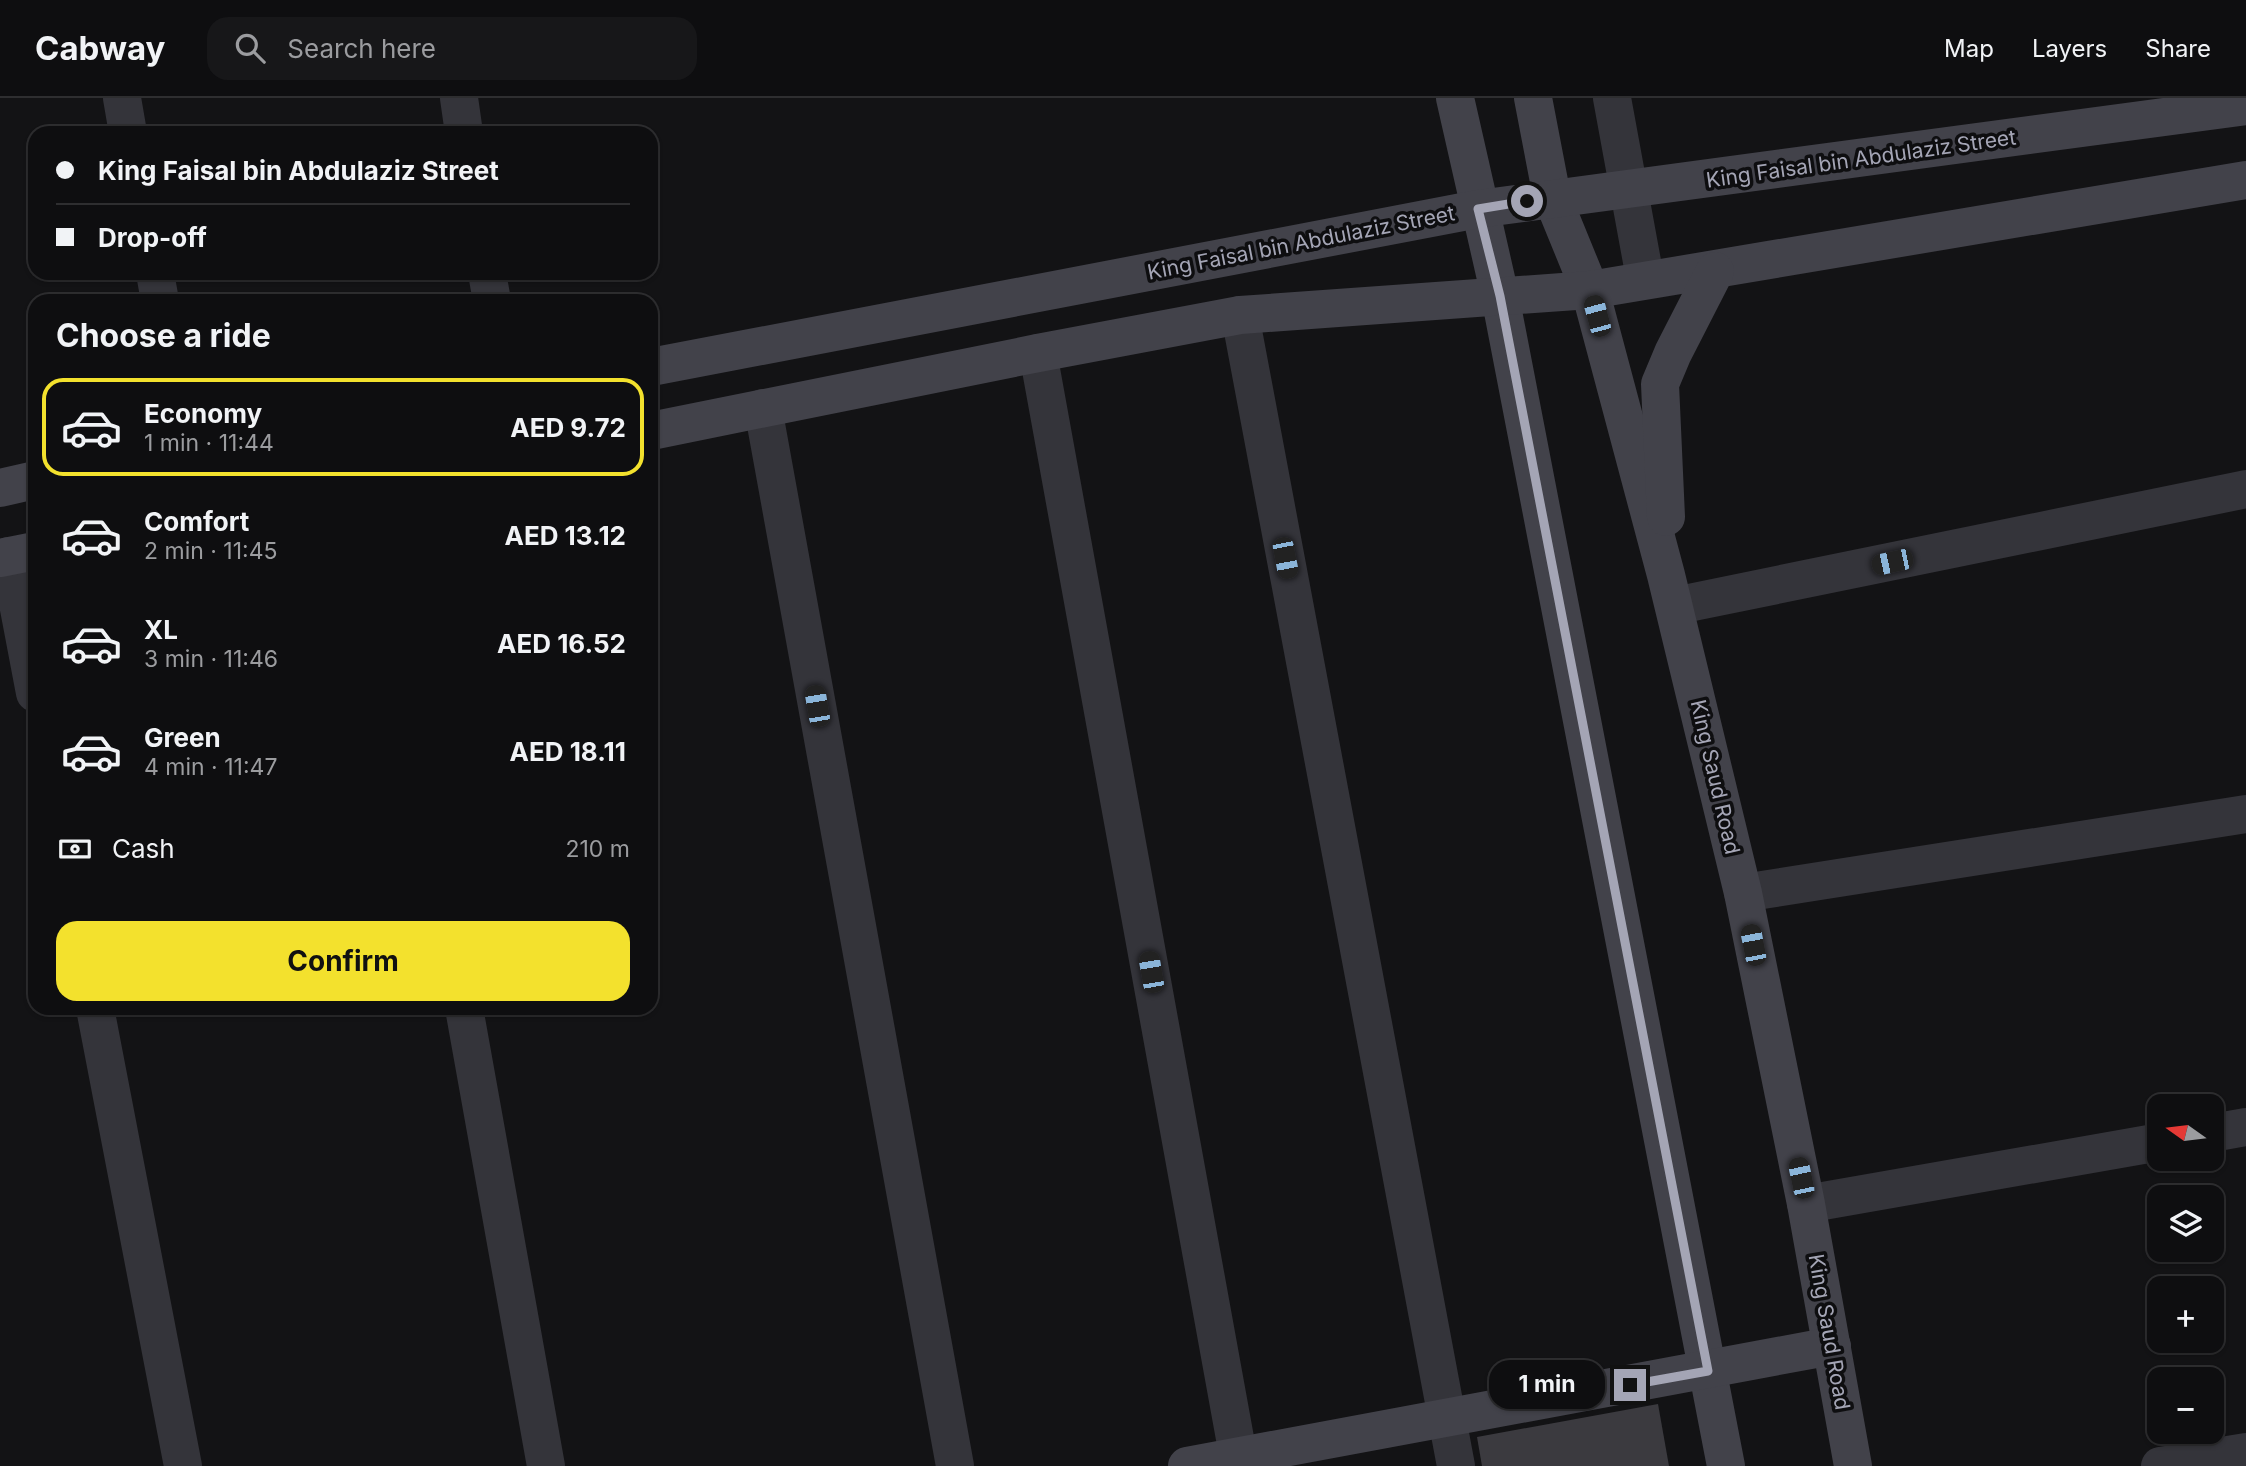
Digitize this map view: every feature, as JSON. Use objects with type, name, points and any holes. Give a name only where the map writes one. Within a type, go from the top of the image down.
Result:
[{"type":"main road","points":[[1455,98],[1478,209],[1500,296],[1726,1466]]},
{"type":"main road","name":"King Saud Road","points":[[1534,98],[1552,197],[1590,290],[1670,591],[1743,893],[1806,1204],[1853,1466]]},
{"type":"main road","name":"King Faisal bin Abdulaziz Street","points":[[658,366],[1478,209],[1552,197],[1629,191],[2246,106]]},
{"type":"main road","points":[[658,430],[1038,353],[1240,316],[1590,290],[1645,278],[1715,271],[2246,180]]},
{"type":"main road","points":[[1670,591],[1660,384],[1672,353],[1715,271]]},
{"type":"main road","points":[[0,488],[28,482]]},
{"type":"main road","points":[[1186,1466],[1240,1461],[1447,1418],[1832,1346]]},
{"type":"street","points":[[122,98],[127,126]]},
{"type":"street","points":[[459,98],[463,126]]},
{"type":"street","points":[[1612,98],[1645,278]]},
{"type":"street","points":[[1240,316],[1456,1466]]},
{"type":"street","points":[[1038,353],[1240,1461]]},
{"type":"street","points":[[763,408],[955,1466]]},
{"type":"street","points":[[1670,591],[2246,489]]},
{"type":"street","points":[[15,555],[28,645]]},
{"type":"street","points":[[1743,893],[2246,814]]},
{"type":"street","points":[[96,1015],[183,1466]]},
{"type":"street","points":[[465,1015],[546,1466]]},
{"type":"street","points":[[2224,1131],[2246,1127]]},
{"type":"street","points":[[1806,1204],[2147,1144]]},
{"type":"street","points":[[2160,1466],[2234,1458]]},
{"type":"building","points":[[1658,1404],[1669,1466],[1482,1466],[1477,1437]]},
{"type":"route","points":[[1527,201],[1478,209],[1500,296],[1708,1371],[1630,1385]]}]
